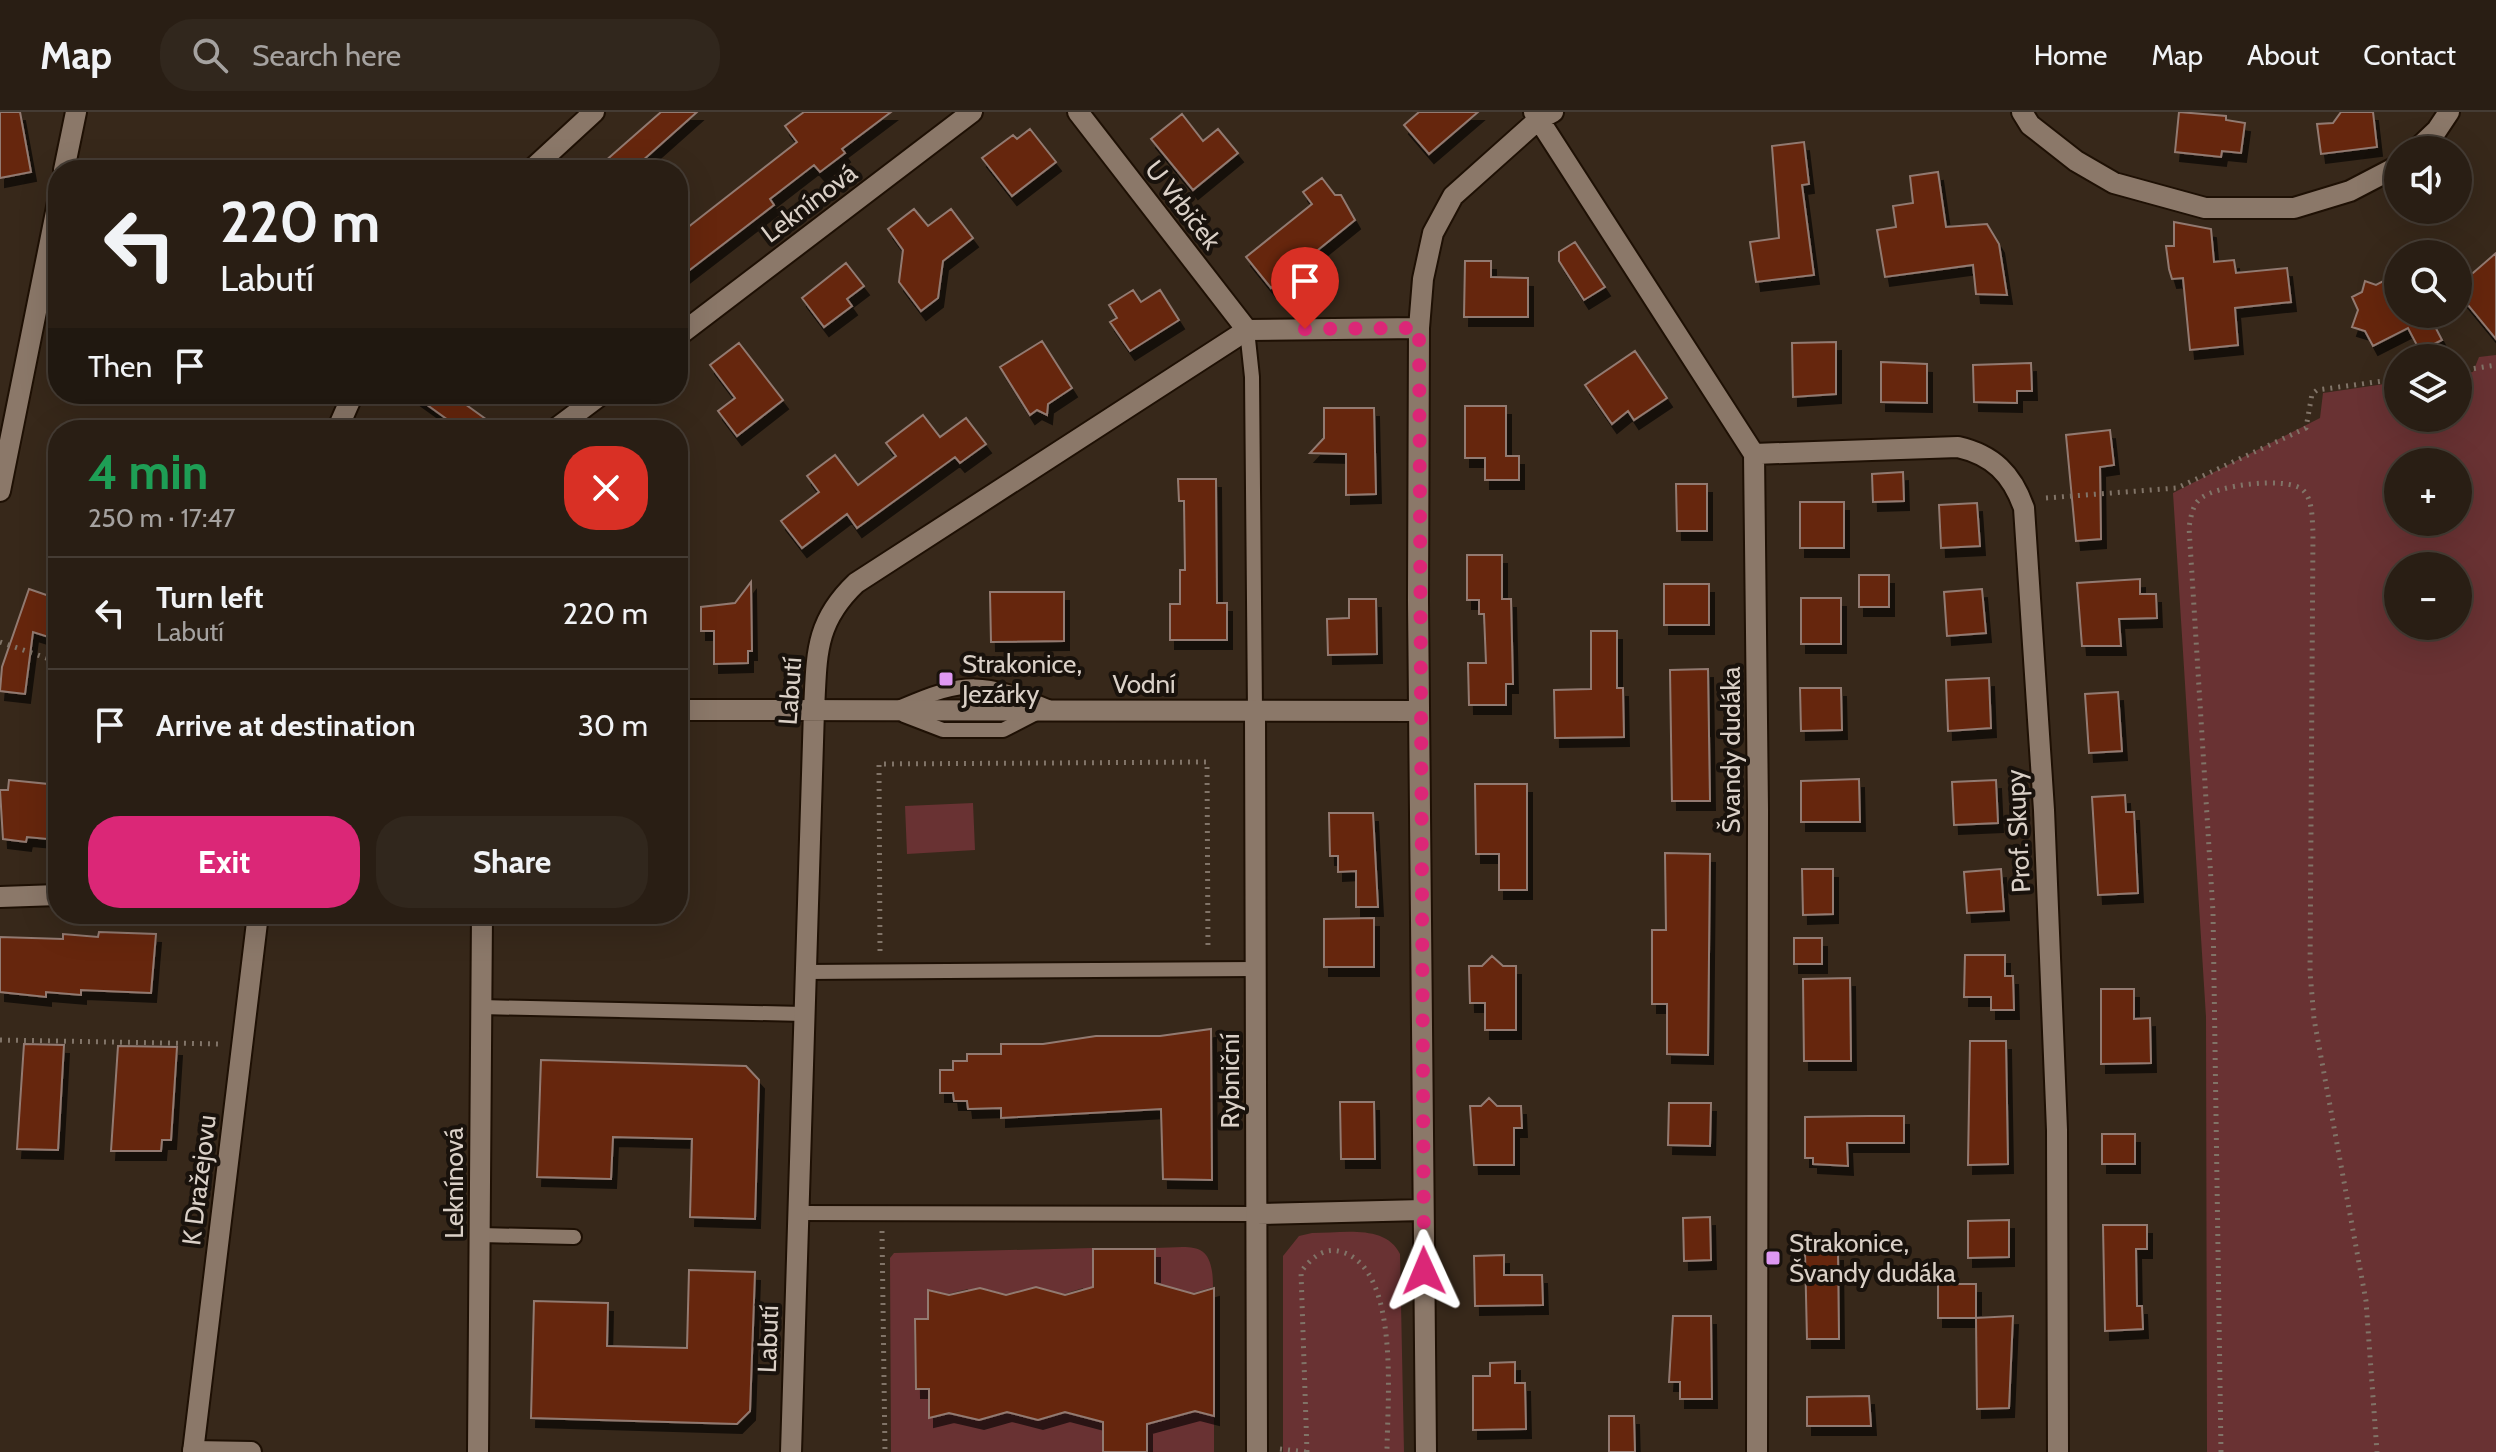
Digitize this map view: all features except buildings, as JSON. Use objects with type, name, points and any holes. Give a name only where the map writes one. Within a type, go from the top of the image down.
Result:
[{"type":"street","points":[[66,160],[76,112]]},
{"type":"street","points":[[542,160],[594,112]]},
{"type":"street","name":"Leknínová","points":[[688,328],[972,112]]},
{"type":"street","name":"U Vrbiček","points":[[1078,112],[1247,330]]},
{"type":"street","points":[[2022,112],[2030,125],[2076,161],[2114,183],[2205,208],[2294,208],[2350,191],[2384,173]]},
{"type":"street","points":[[2431,136],[2449,112]]},
{"type":"street","points":[[1426,1452],[1419,328],[1426,256],[1442,213],[1453,196],[1541,115],[1754,454]]},
{"type":"street","points":[[0,491],[48,252]]},
{"type":"street","points":[[1247,330],[1419,328]]},
{"type":"street","name":"Labutí","points":[[791,1452],[814,710],[817,654],[823,625],[837,602],[856,583],[1247,330]]},
{"type":"street","points":[[567,420],[589,404]]},
{"type":"street","name":"Prof. Skupy","points":[[1754,454],[1958,447],[1985,455],[2004,470],[2021,500],[2044,810],[2057,1130],[2058,1452]]},
{"type":"street","name":"Švandy dudáka","points":[[1754,454],[1758,810],[1757,1452]]},
{"type":"street","name":"Vodní","points":[[688,710],[1419,711]]},
{"type":"street","name":"Rybniční","points":[[1255,711],[1257,1452]]},
{"type":"street","points":[[0,897],[48,895]]},
{"type":"street","name":"K Dražejovu","points":[[193,1451],[257,924]]},
{"type":"street","name":"Leknínová","points":[[478,1452],[482,924]]},
{"type":"street","points":[[1257,1214],[1423,1210]]},
{"type":"street","points":[[193,1451],[251,1452]]},
{"type":"lane","points":[[1247,330],[1252,377],[1255,711]]},
{"type":"lane","points":[[805,972],[1256,969]]},
{"type":"lane","points":[[481,1007],[804,1014]]},
{"type":"lane","points":[[798,1213],[1257,1214]]},
{"type":"lane","points":[[480,1235],[574,1237]]},
{"type":"path","points":[[2472,369],[2496,365]]},
{"type":"path","points":[[2021,500],[2177,488],[2306,428],[2312,394],[2317,390],[2384,381]]},
{"type":"path","points":[[2221,1452],[2213,912],[2189,527],[2193,509],[2201,498],[2215,490],[2289,483],[2303,490],[2310,503],[2313,532],[2308,927],[2313,1003],[2366,1301],[2377,1452]]},
{"type":"path","points":[[0,642],[48,659]]},
{"type":"path","points":[[880,972],[879,764],[1207,762],[1208,969]]},
{"type":"path","points":[[0,1040],[242,1044]]},
{"type":"path","points":[[882,1214],[885,1452]]},
{"type":"path","points":[[1307,1452],[1301,1272],[1310,1259],[1336,1250],[1353,1255],[1369,1273],[1381,1303],[1386,1326],[1387,1452]]},
{"type":"shaded area","points":[[2496,355],[2496,1452],[2207,1452],[2206,1017],[2173,493],[2320,418],[2323,393],[2384,384],[2384,432],[2472,432],[2473,372],[2479,357]]},
{"type":"shaded area","points":[[973,803],[975,850],[907,854],[905,806]]},
{"type":"shaded area","points":[[1312,1233],[1374,1234],[1393,1244],[1400,1254],[1404,1452],[1283,1452],[1283,1256],[1299,1236]]},
{"type":"shaded area","points":[[1190,1247],[1205,1253],[1212,1272],[1213,1287],[1193,1293],[1173,1288],[1173,1316],[1145,1317],[1154,1277],[1154,1248]]},
{"type":"shaded area","points":[[1092,1248],[1092,1277],[1101,1278],[1084,1317],[1083,1288],[1064,1294],[1044,1289],[1043,1317],[1026,1317],[1026,1289],[1006,1294],[986,1289],[986,1318],[968,1318],[968,1289],[948,1294],[928,1289],[928,1318],[914,1319],[915,1388],[928,1388],[929,1417],[1102,1387],[1102,1452],[891,1452],[890,1258],[894,1253]]},
{"type":"shaded area","points":[[1146,1387],[1194,1410],[1214,1415],[1214,1452],[1146,1452]]},
{"type":"place","name":"Strakonice, Jezárky","points":[[946,679]]},
{"type":"place","name":"Strakonice, Švandy dudáka","points":[[1773,1258]]},
{"type":"route","points":[[1305,329],[1419,328],[1418,601],[1424,1271]]}]
